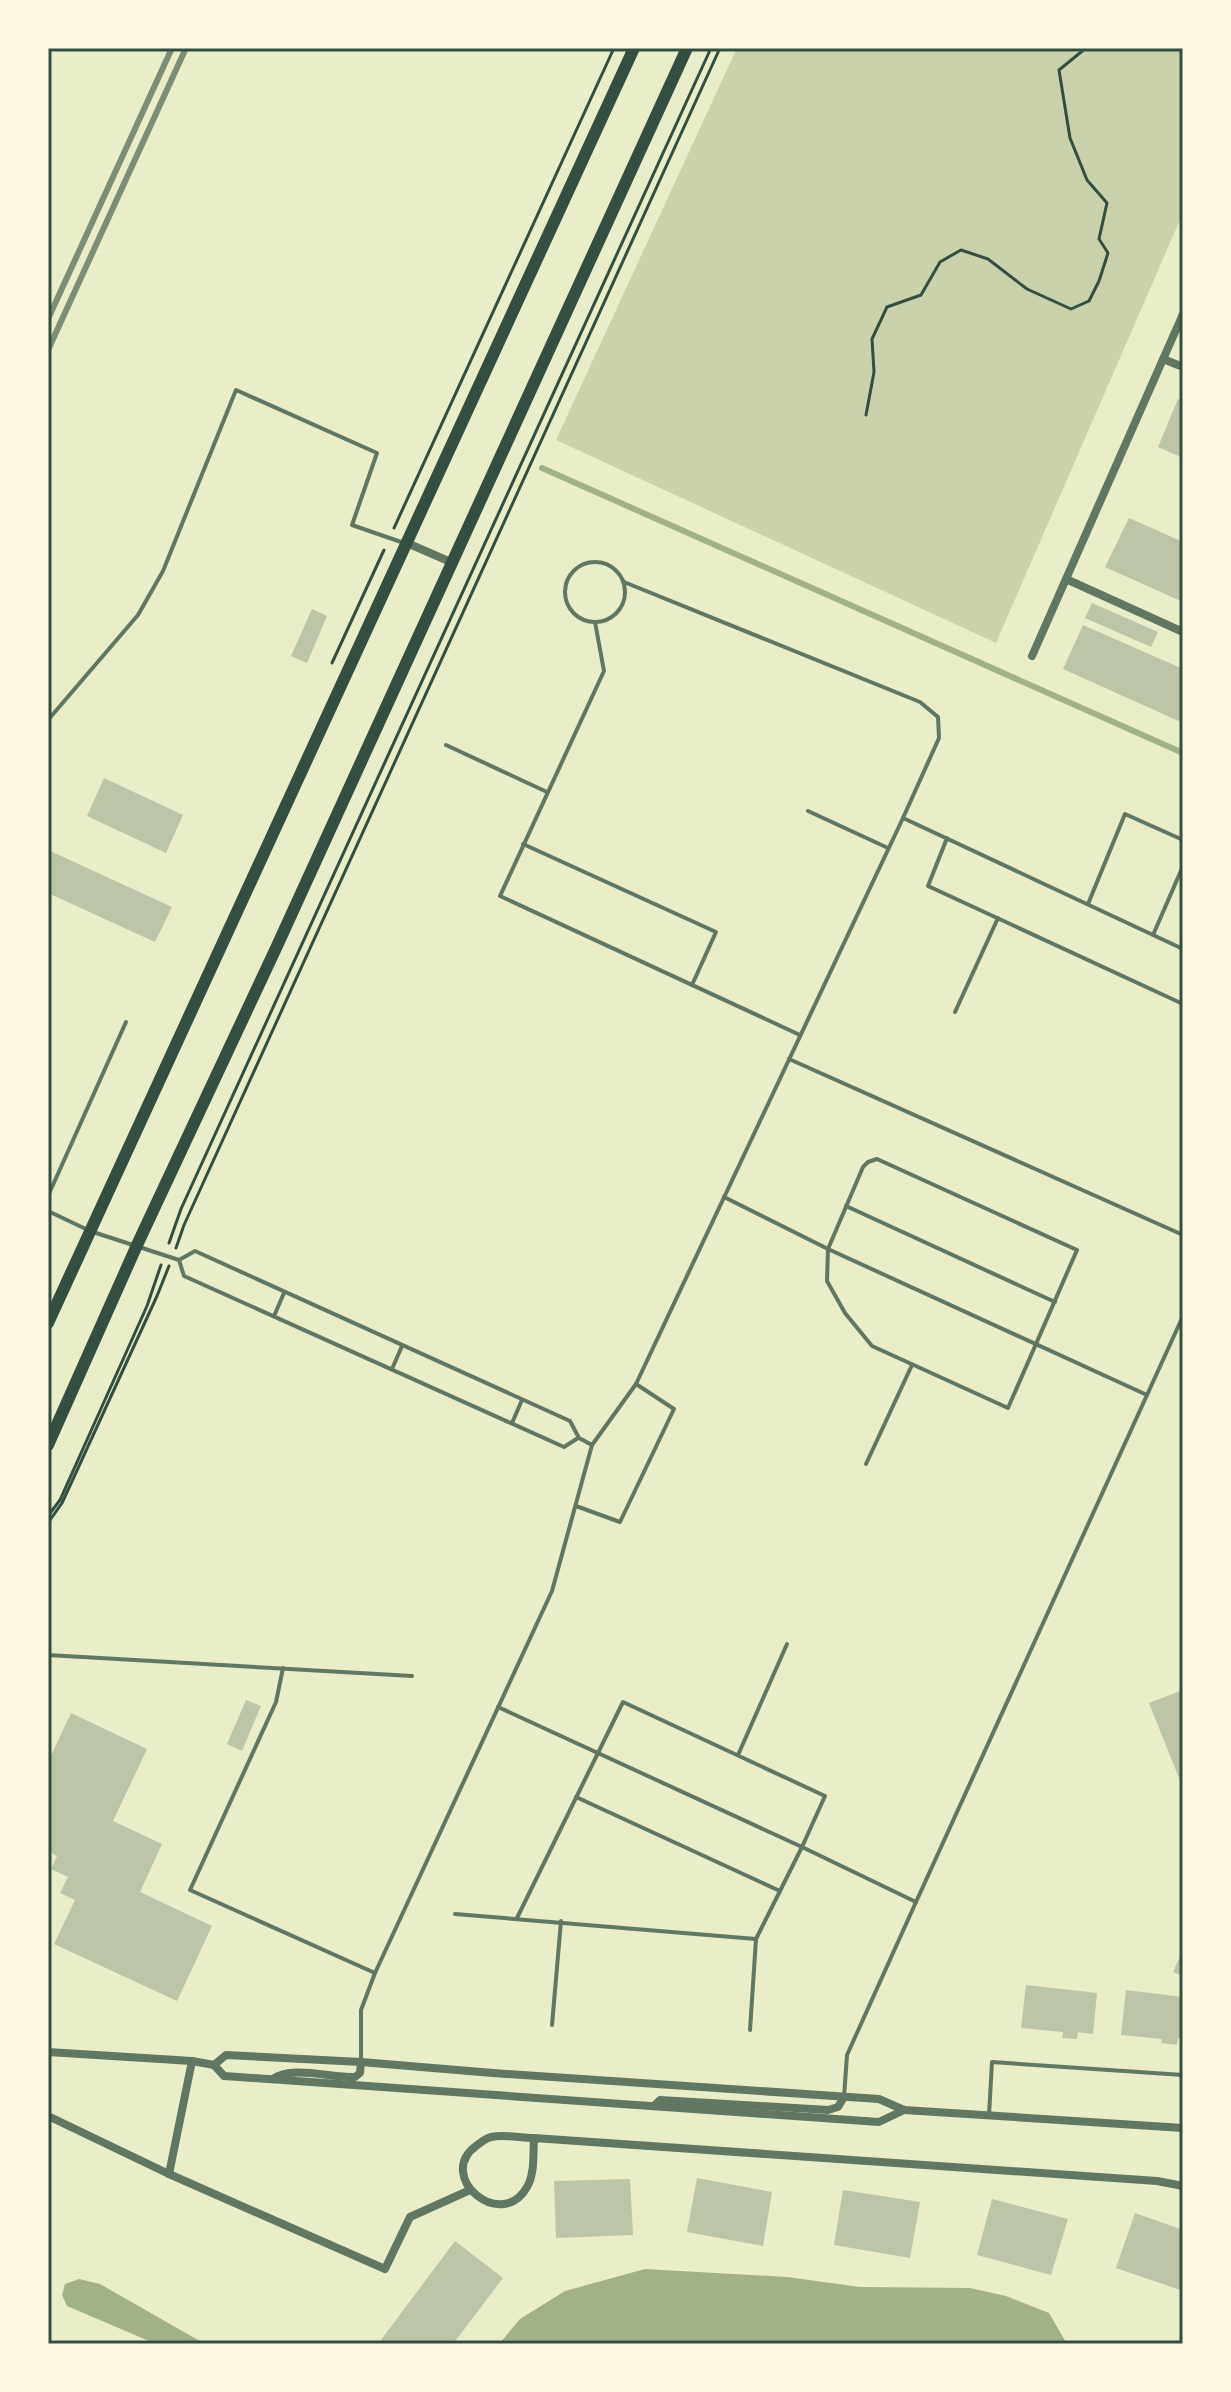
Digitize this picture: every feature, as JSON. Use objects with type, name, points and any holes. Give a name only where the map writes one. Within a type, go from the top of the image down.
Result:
[{"type":"main road","points":[[48,1323],[634,48]]},
{"type":"main road","points":[[48,1445],[687,48]]},
{"type":"street","points":[[1032,656],[1183,314]]},
{"type":"street","points":[[1163,359],[1183,367]]},
{"type":"street","points":[[407,543],[453,563]]},
{"type":"street","points":[[1066,579],[1183,632]]},
{"type":"street","points":[[48,2052],[192,2061],[214,2065],[224,2076],[879,2122],[904,2110]]},
{"type":"street","points":[[214,2065],[226,2055],[361,2062],[879,2099],[904,2110],[1183,2128]]},
{"type":"street","points":[[169,2174],[192,2061]]},
{"type":"street","points":[[273,2079],[291,2072],[355,2077],[360,2073],[361,2062]]},
{"type":"street","points":[[654,2106],[660,2100],[828,2110],[838,2107],[844,2097]]},
{"type":"street","points":[[48,2116],[169,2174],[385,2269],[410,2217],[470,2190]]},
{"type":"street","points":[[534,2138],[532,2172],[528,2186],[519,2196],[507,2203],[493,2204],[480,2199],[470,2190],[464,2178],[464,2164],[469,2152],[490,2137],[534,2138],[1130,2179],[1183,2186]]},
{"type":"lane","points":[[48,720],[138,615],[163,571],[236,390],[377,453],[352,525],[407,543]]},
{"type":"lane","points":[[590,561],[611,565],[624,582],[624,601],[620,610],[613,617],[595,622],[576,616],[565,600],[566,580],[572,571],[590,561]]},
{"type":"lane","points":[[361,2062],[361,2010],[375,1973],[552,1591],[592,1445],[636,1384],[939,738],[938,717],[920,702],[624,582]]},
{"type":"lane","points":[[595,622],[604,671],[500,896],[800,1035]]},
{"type":"lane","points":[[446,745],[547,792]]},
{"type":"lane","points":[[808,811],[888,848]]},
{"type":"lane","points":[[1088,904],[1125,814],[1183,840]]},
{"type":"lane","points":[[903,818],[1183,949]]},
{"type":"lane","points":[[947,838],[928,886],[1183,1004]]},
{"type":"lane","points":[[523,844],[716,932],[692,985]]},
{"type":"lane","points":[[1153,935],[1183,866]]},
{"type":"lane","points":[[955,1012],[998,918]]},
{"type":"lane","points":[[48,1196],[126,1022]]},
{"type":"lane","points":[[789,1059],[1183,1235]]},
{"type":"lane","points":[[877,1159],[1077,1250],[1008,1408],[872,1346],[845,1313],[827,1281],[828,1249],[846,1206],[863,1167],[877,1159]]},
{"type":"lane","points":[[724,1197],[828,1249],[1147,1395]]},
{"type":"lane","points":[[846,1206],[1055,1302]]},
{"type":"lane","points":[[48,1211],[90,1231],[179,1260],[195,1251],[570,1421],[579,1438],[592,1445]]},
{"type":"lane","points":[[179,1260],[184,1276],[564,1447],[579,1438]]},
{"type":"lane","points":[[274,1316],[284,1292]]},
{"type":"lane","points":[[844,2097],[847,2055],[1183,1316]]},
{"type":"lane","points":[[392,1369],[402,1345]]},
{"type":"lane","points":[[866,1464],[912,1365]]},
{"type":"lane","points":[[576,1506],[620,1522],[674,1409],[636,1384]]},
{"type":"lane","points":[[512,1423],[522,1400]]},
{"type":"lane","points":[[738,1755],[787,1644]]},
{"type":"lane","points":[[48,1656],[412,1676]]},
{"type":"lane","points":[[283,1668],[276,1702],[190,1890],[375,1973]]},
{"type":"lane","points":[[517,1918],[623,1702],[825,1796],[756,1939],[750,2030]]},
{"type":"lane","points":[[498,1707],[916,1902]]},
{"type":"lane","points":[[575,1797],[780,1891]]},
{"type":"lane","points":[[455,1914],[756,1939]]},
{"type":"lane","points":[[552,2025],[561,1921]]},
{"type":"lane","points":[[989,2115],[992,2062],[1183,2075]]},
{"type":"path","points":[[48,1516],[60,1500],[147,1306],[194,1180],[711,48]]},
{"type":"path","points":[[48,1523],[62,1503],[157,1296],[191,1210],[720,48]]},
{"type":"path","points":[[866,415],[874,372],[872,339],[887,307],[921,295],[940,262],[961,250],[988,259],[1027,289],[1071,309],[1089,301],[1108,253],[1099,239],[1107,203],[1087,180],[1070,138],[1059,70],[1086,48]]},
{"type":"shaded area","points":[[737,48],[1183,48],[1183,213],[996,643],[556,440]]},
{"type":"shaded area","points":[[645,2269],[787,2277],[860,2287],[970,2288],[1006,2296],[1049,2313],[1067,2344],[499,2344],[520,2319],[565,2291]]},
{"type":"shaded area","points":[[79,2279],[100,2284],[205,2344],[156,2344],[67,2306],[62,2295],[65,2284]]},
{"type":"building","points":[[1178,399],[1183,401],[1183,458],[1158,447]]},
{"type":"building","points":[[1129,518],[1183,542],[1183,602],[1105,567]]},
{"type":"building","points":[[1092,603],[1158,632],[1151,647],[1085,618]]},
{"type":"building","points":[[312,609],[327,616],[307,663],[291,656]]},
{"type":"building","points":[[1083,625],[1183,669],[1183,723],[1063,669]]},
{"type":"building","points":[[104,778],[183,815],[166,853],[87,816]]},
{"type":"building","points":[[48,850],[172,907],[155,942],[48,893]]},
{"type":"building","points":[[1183,1690],[1183,1788],[1149,1703]]},
{"type":"building","points":[[246,1700],[261,1706],[242,1751],[227,1744]]},
{"type":"building","points":[[71,1713],[147,1749],[113,1821],[162,1844],[140,1892],[212,1926],[177,2001],[54,1944],[75,1900],[60,1893],[68,1877],[51,1869],[57,1856],[48,1851],[48,1762]]},
{"type":"building","points":[[1183,1950],[1183,1976],[1173,1972]]},
{"type":"building","points":[[1026,1985],[1097,1993],[1093,2034],[1078,2032],[1077,2039],[1062,2038],[1063,2032],[1021,2028]]},
{"type":"building","points":[[1126,1990],[1183,1997],[1183,2039],[1178,2038],[1177,2045],[1161,2043],[1162,2039],[1121,2035]]},
{"type":"building","points":[[697,2178],[772,2192],[763,2246],[687,2232]]},
{"type":"building","points":[[630,2179],[633,2235],[556,2238],[554,2181]]},
{"type":"building","points":[[843,2190],[920,2202],[910,2258],[834,2245]]},
{"type":"building","points":[[992,2199],[1068,2219],[1051,2275],[977,2255]]},
{"type":"building","points":[[1135,2213],[1183,2230],[1183,2291],[1116,2268]]},
{"type":"building","points":[[455,2241],[503,2278],[453,2344],[378,2344]]},
{"type":"waterway","points":[[542,468],[1183,753]]},
{"type":"railway","points":[[48,319],[172,48]]},
{"type":"railway","points":[[48,350],[186,48]]}]
